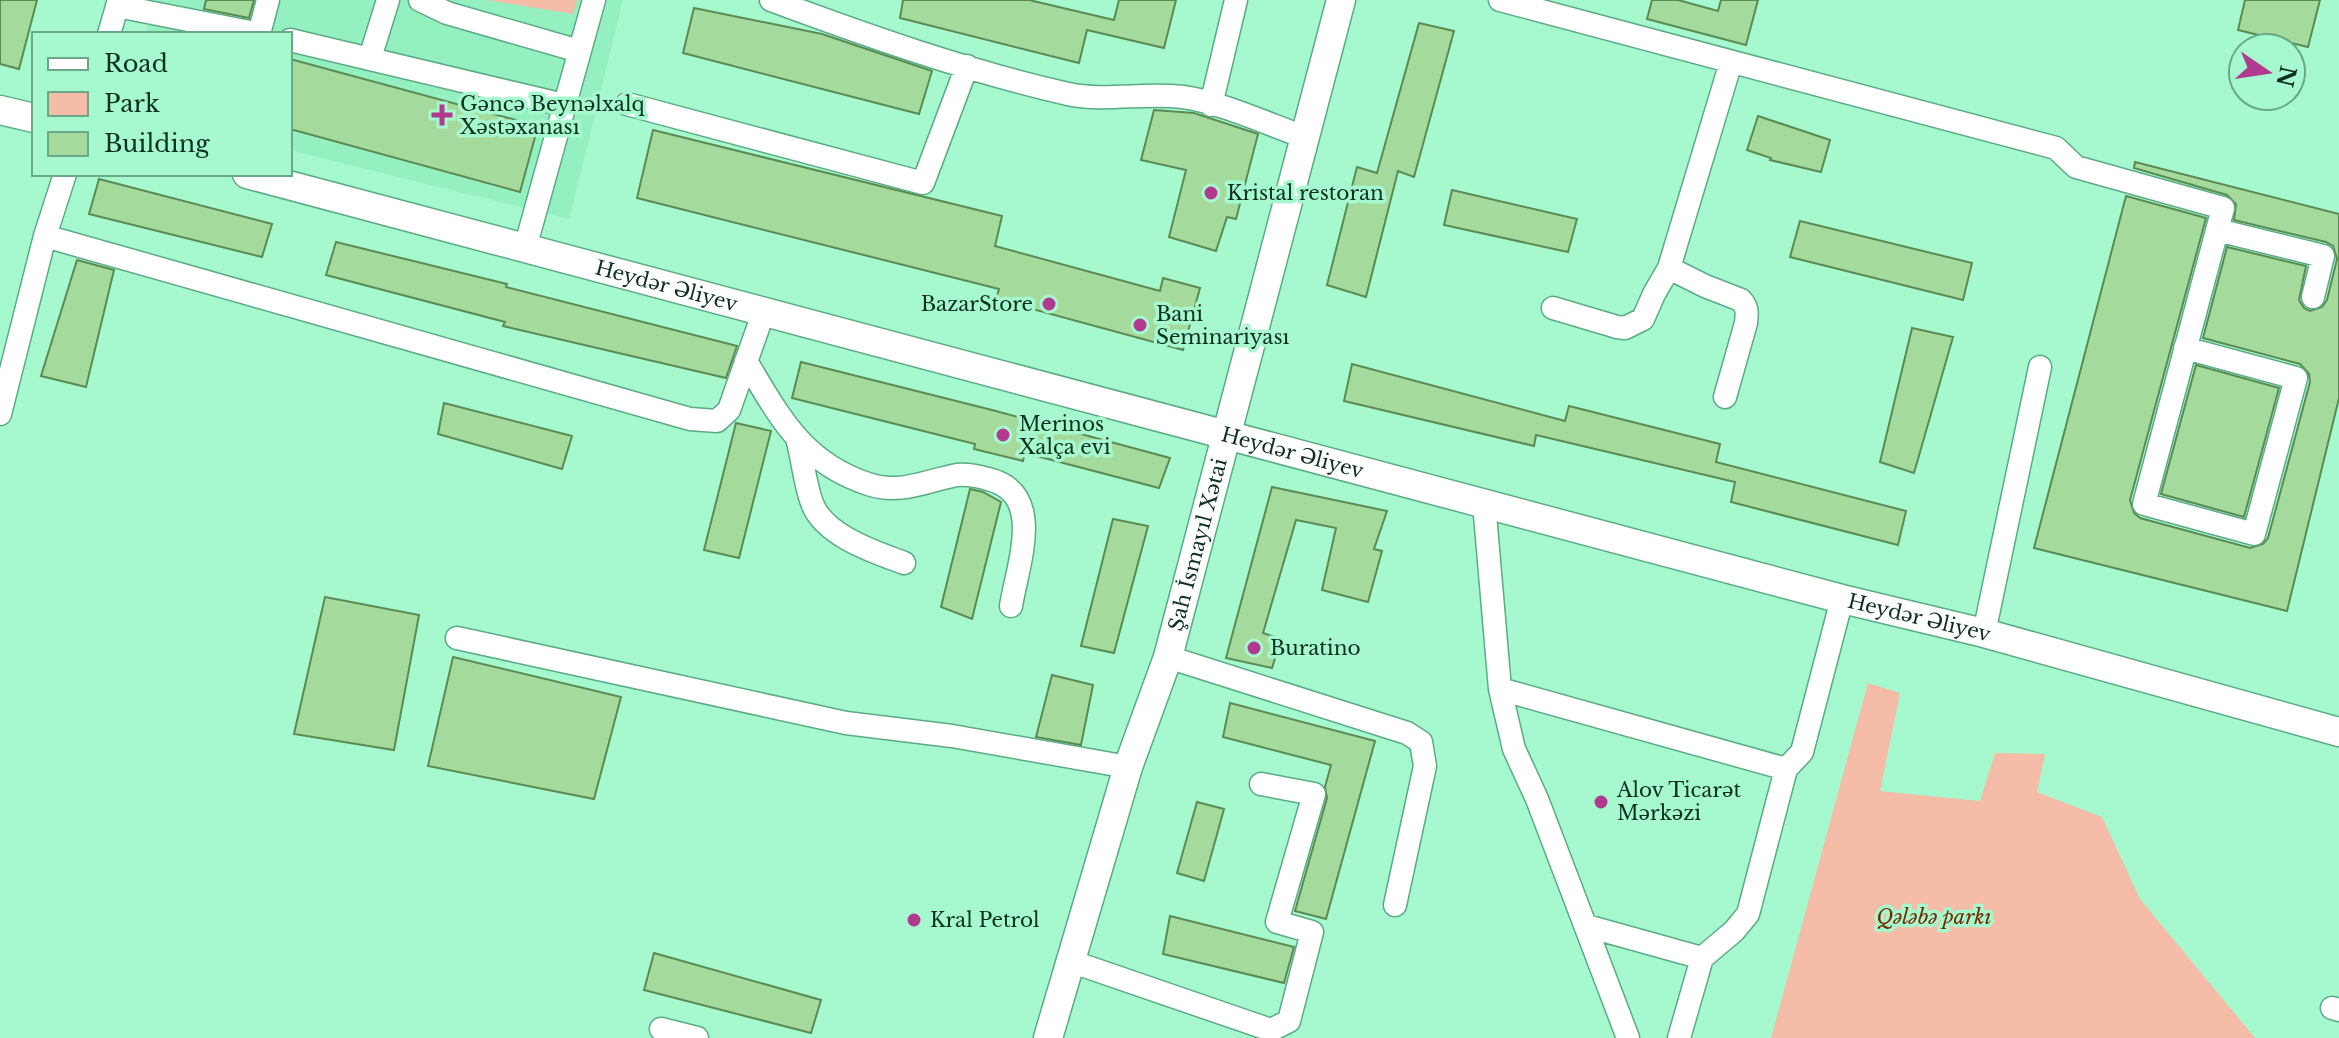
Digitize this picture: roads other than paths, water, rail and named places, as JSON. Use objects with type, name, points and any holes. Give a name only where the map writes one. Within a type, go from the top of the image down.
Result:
[{"type":"main road","name":"Şah İsmayıl Xətai","points":[[1048,1038],[1128,767],[1168,657],[1341,0]]},
{"type":"main road","points":[[0,110],[32,118]]},
{"type":"main road","name":"Heydər Əliyev","points":[[255,176],[1842,599],[1984,633],[2339,732]]},
{"type":"street","points":[[260,32],[268,0]]},
{"type":"street","points":[[370,58],[388,0]]},
{"type":"street","points":[[420,0],[447,13],[579,51]]},
{"type":"street","points":[[525,248],[594,0]]},
{"type":"street","points":[[771,0],[889,44],[1070,94],[1110,98],[1185,97],[1304,137]]},
{"type":"street","points":[[1211,105],[1236,0]]},
{"type":"street","points":[[1500,0],[2056,148],[2076,167],[2223,208],[2185,348],[2144,504],[2254,534],[2296,378],[2185,348]]},
{"type":"street","points":[[110,32],[118,3],[251,32]]},
{"type":"street","points":[[292,40],[564,105]]},
{"type":"street","points":[[1553,308],[1617,327],[1632,326],[1643,319],[1669,268],[1731,62]]},
{"type":"street","points":[[627,104],[923,183],[967,66]]},
{"type":"street","points":[[0,414],[45,236],[64,176]]},
{"type":"street","points":[[2217,230],[2323,256],[2313,297]]},
{"type":"street","points":[[45,236],[690,419],[717,421],[729,410],[764,311]]},
{"type":"street","points":[[1669,268],[1741,300],[1745,305],[1748,312],[1746,323],[1725,397]]},
{"type":"street","points":[[746,361],[782,421],[798,441],[812,455],[868,484],[911,489],[959,475],[987,478],[1010,488],[1023,508],[1025,524],[1011,606]]},
{"type":"street","points":[[1984,633],[2040,367]]},
{"type":"street","points":[[798,441],[813,506],[830,526],[863,548],[904,563]]},
{"type":"street","points":[[1484,503],[1500,689],[1514,749],[1537,799],[1628,1038]]},
{"type":"street","points":[[1679,1038],[1702,958],[1734,931],[1748,914],[1786,769],[1802,752],[1842,599]]},
{"type":"street","points":[[457,638],[846,723],[952,736],[1128,767]]},
{"type":"street","points":[[1168,657],[1407,733],[1421,742],[1425,766],[1395,905]]},
{"type":"street","points":[[1500,689],[1786,769]]},
{"type":"street","points":[[1070,961],[1271,1030],[1289,1021],[1312,932],[1277,922],[1314,794],[1261,784]]},
{"type":"street","points":[[1587,926],[1702,958]]},
{"type":"street","points":[[661,1029],[697,1038]]},
{"type":"place","name":"Gəncə Beynəlxalq Xəstəxanası","points":[[442,115]]},
{"type":"place","name":"Kristal restoran","points":[[1211,193]]},
{"type":"place","name":"BazarStore","points":[[1049,304]]},
{"type":"place","name":"Bani Seminariyası","points":[[1140,325]]},
{"type":"place","name":"Merinos Xalça evi","points":[[1003,435]]},
{"type":"place","name":"Buratino","points":[[1254,648]]},
{"type":"place","name":"Alov Ticarət Mərkəzi","points":[[1601,802]]},
{"type":"place","name":"Kral Petrol","points":[[914,920]]},
{"type":"park label","name":"Qələbə parkı","points":[[1934,917]]}]
